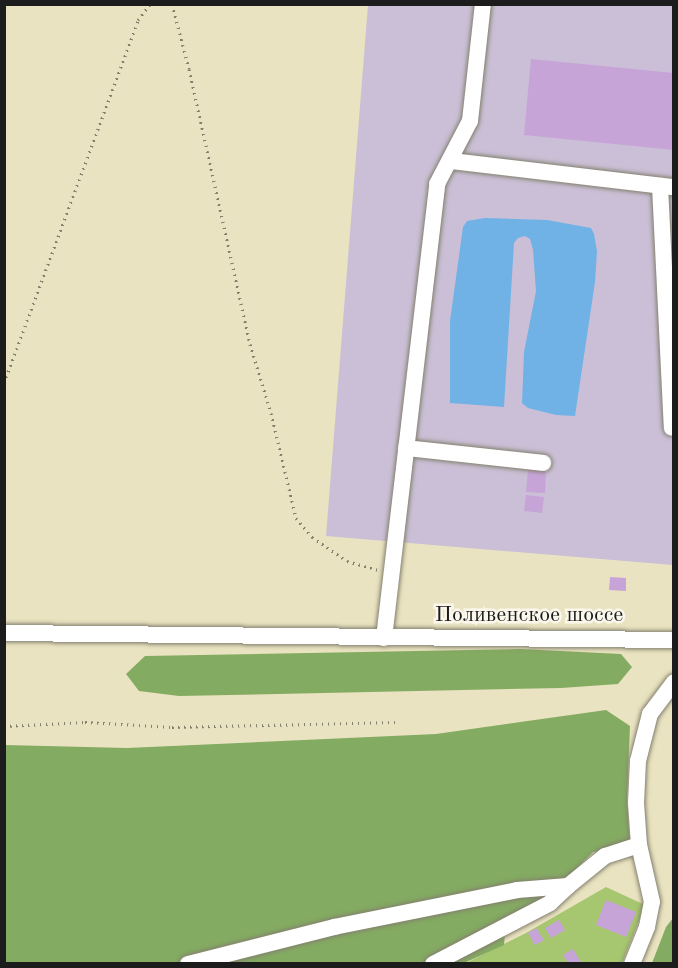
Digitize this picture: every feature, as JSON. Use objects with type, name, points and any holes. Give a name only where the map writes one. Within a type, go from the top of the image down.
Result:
[{"type":"street","points":[[384,639],[437,184],[452,161],[470,121],[483,4]]},
{"type":"street","points":[[452,161],[667,186],[672,428]]},
{"type":"street","points":[[406,448],[543,463]]},
{"type":"street","name":"Поливенское шоссе","points":[[4,633],[384,639],[674,639]]},
{"type":"street","points":[[632,963],[647,927],[652,902],[639,844],[637,793],[643,734],[650,714],[674,682]]},
{"type":"street","points":[[433,963],[550,903],[568,885],[605,856],[639,844]]},
{"type":"street","points":[[188,963],[334,927],[517,890],[568,885]]},
{"type":"path","points":[[4,383],[138,20],[150,4]]},
{"type":"path","points":[[172,4],[192,80],[250,344],[271,413],[296,518],[312,537],[347,561],[391,573]]},
{"type":"path","points":[[4,726],[85,722],[172,727],[395,722]]},
{"type":"shaded area","points":[[368,5],[673,5],[673,565],[326,536]]},
{"type":"green space","points":[[521,649],[621,654],[632,667],[618,684],[561,688],[179,696],[139,691],[126,674],[145,656]]},
{"type":"green space","points":[[606,710],[630,726],[627,800],[630,842],[620,849],[593,852],[558,887],[506,922],[504,945],[464,963],[5,964],[5,745],[127,748],[436,734]]},
{"type":"green space","points":[[606,887],[645,905],[622,963],[464,964],[526,933]]},
{"type":"green space","points":[[673,918],[673,963],[652,963],[666,927]]},
{"type":"water","points":[[485,218],[547,220],[591,228],[594,234],[597,251],[595,282],[575,416],[556,415],[528,408],[522,403],[524,352],[536,291],[533,250],[530,239],[525,236],[518,238],[514,243],[504,407],[450,403],[450,321],[463,227],[467,221]]},
{"type":"building","points":[[531,59],[674,73],[674,150],[524,135]]},
{"type":"building","points":[[528,470],[546,471],[545,493],[526,492]]},
{"type":"building","points":[[526,495],[544,497],[542,513],[524,511]]},
{"type":"building","points":[[610,577],[626,578],[626,591],[609,590]]},
{"type":"building","points":[[606,900],[636,912],[626,937],[596,925]]},
{"type":"building","points":[[559,920],[565,930],[551,938],[545,928]]},
{"type":"building","points":[[536,928],[544,940],[535,945],[528,933]]},
{"type":"building","points":[[573,949],[582,964],[569,964],[563,955]]}]
